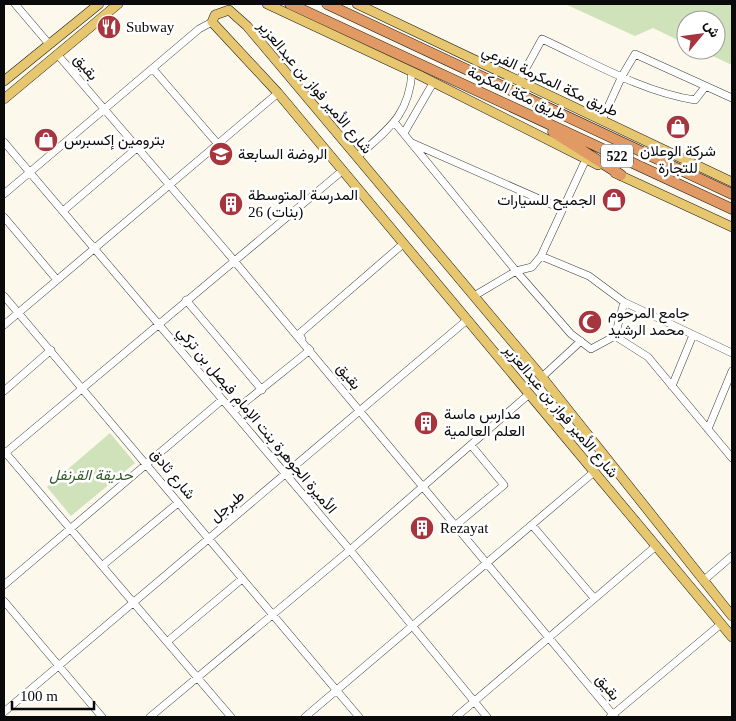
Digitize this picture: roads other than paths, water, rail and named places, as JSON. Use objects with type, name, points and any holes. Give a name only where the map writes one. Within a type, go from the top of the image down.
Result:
[{"type":"highway","name":"طريق مكة المكرمة","points":[[290,4],[732,209]]},
{"type":"highway","name":"طريق مكة المكرمة","points":[[327,4],[429,54],[732,194]]},
{"type":"highway","points":[[503,102],[621,176]]},
{"type":"highway","points":[[612,138],[732,188]]},
{"type":"main road","points":[[4,81],[99,4]]},
{"type":"main road","points":[[4,99],[118,4]]},
{"type":"main road","points":[[267,4],[412,72],[621,176],[732,227]]},
{"type":"main road","name":"طريق مكة المكرمة الفرعي","points":[[357,4],[732,182]]},
{"type":"main road","name":"شارع الأمير فواز بن عبدالعزير","points":[[732,616],[542,377],[247,26],[229,10],[215,15],[212,22],[278,93],[528,395],[732,637]]},
{"type":"street","points":[[15,4],[49,44]]},
{"type":"street","points":[[4,194],[199,29],[212,22]]},
{"type":"street","points":[[519,81],[542,39],[622,76],[678,98],[695,100],[705,86]]},
{"type":"street","name":"بقيق","points":[[58,54],[310,350],[550,637],[613,716]]},
{"type":"street","points":[[602,120],[622,76],[635,54],[732,98]]},
{"type":"street","points":[[153,69],[217,143]]},
{"type":"street","points":[[357,157],[395,123],[411,94],[412,72]]},
{"type":"street","points":[[404,133],[433,83]]},
{"type":"street","points":[[4,325],[278,93]]},
{"type":"street","points":[[395,123],[516,271],[571,334],[591,349],[614,336],[624,302]]},
{"type":"street","name":"الأميرة الجوهرة بنت الإمام فيصل بن تركي","points":[[4,142],[350,550],[487,717]]},
{"type":"street","points":[[409,142],[562,210]]},
{"type":"street","points":[[63,211],[138,147]]},
{"type":"street","points":[[474,296],[516,271],[532,267],[541,256],[586,159]]},
{"type":"street","points":[[231,717],[103,565],[4,452],[342,171]]},
{"type":"street","points":[[4,217],[57,280]]},
{"type":"street","points":[[233,412],[310,350],[299,334],[403,244]]},
{"type":"street","points":[[541,256],[589,276],[624,302],[732,353]]},
{"type":"street","name":"شارع ثادق","points":[[4,296],[359,717]]},
{"type":"street","points":[[186,300],[262,390]]},
{"type":"street","name":"طبرجل","points":[[4,712],[467,320]]},
{"type":"street","points":[[614,336],[648,357],[732,458]]},
{"type":"street","points":[[672,386],[693,336]]},
{"type":"street","points":[[542,377],[581,341]]},
{"type":"street","points":[[4,391],[51,350]]},
{"type":"street","points":[[708,429],[732,372]]},
{"type":"street","points":[[150,717],[273,616],[528,395]]},
{"type":"street","points":[[4,585],[70,527],[222,400]]},
{"type":"street","points":[[456,526],[504,485],[472,445]]},
{"type":"street","points":[[305,717],[594,472]]},
{"type":"street","points":[[103,565],[178,503]]},
{"type":"street","points":[[532,525],[594,598]]},
{"type":"street","points":[[456,717],[656,546]]},
{"type":"street","points":[[703,580],[732,556]]},
{"type":"street","points":[[168,641],[242,579]]},
{"type":"street","points":[[4,601],[102,717]]},
{"type":"street","points":[[613,716],[721,624]]},
{"type":"place","name":"Subway","points":[[109,27]]},
{"type":"place","name":"شركة الوعلان للتجارة","points":[[678,127]]},
{"type":"place","name":"بترومين إكسبرس","points":[[46,140]]},
{"type":"place","name":"الروضة السابعة","points":[[221,154]]},
{"type":"place","name":"الجميح للسيارات","points":[[614,200]]},
{"type":"place","name":"المدرسة المتوسطة 26 (بنات)","points":[[231,204]]},
{"type":"place","name":"جامع المرحوم محمد الرشيد","points":[[590,322]]},
{"type":"place","name":"مدارس ماسة العلم العالمية","points":[[426,423]]},
{"type":"place","name":"Rezayat","points":[[422,528]]},
{"type":"park label","name":"حديقة القرنفل","points":[[91,475]]}]
